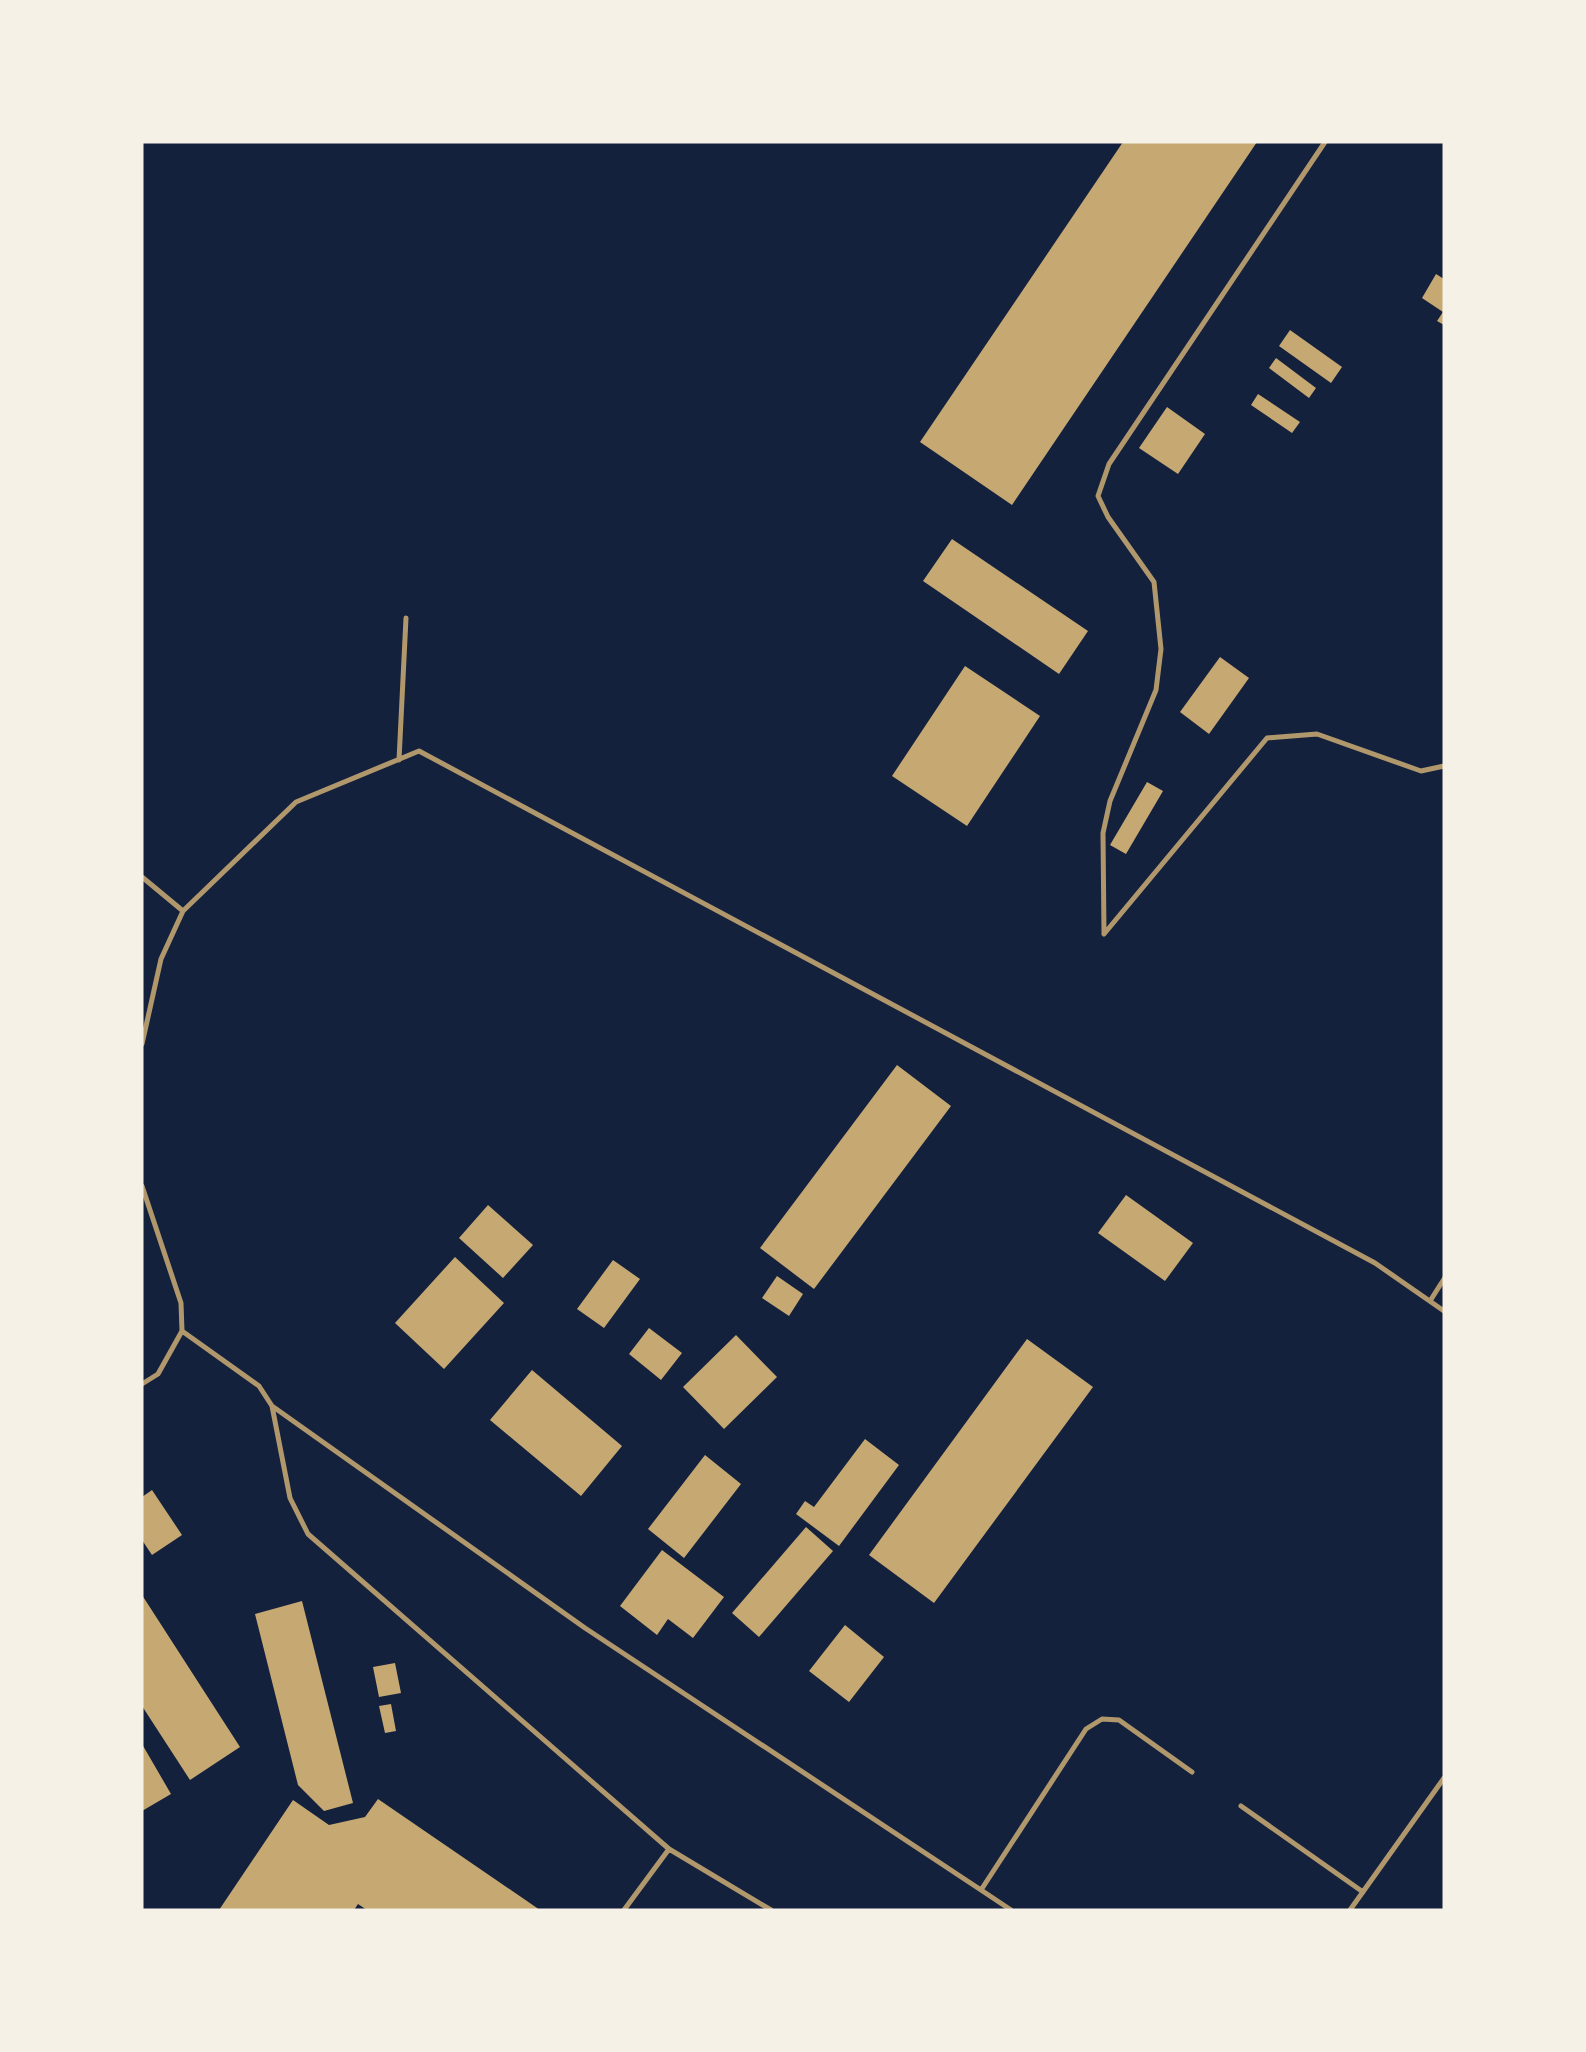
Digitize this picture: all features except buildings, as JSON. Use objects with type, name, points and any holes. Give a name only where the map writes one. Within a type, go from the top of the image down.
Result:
[{"type":"lane","points":[[1325,142],[1109,464],[1098,496],[1108,517],[1154,582],[1161,649],[1156,690],[1110,800],[1103,833],[1104,934],[1267,738],[1317,734],[1421,771],[1444,766]]},
{"type":"lane","points":[[399,760],[406,618]]},
{"type":"lane","points":[[142,1044],[161,959],[183,911],[296,802],[419,751],[1375,1262],[1444,1311]]},
{"type":"lane","points":[[142,877],[183,911]]},
{"type":"lane","points":[[142,1186],[181,1303],[182,1331],[158,1374],[142,1384]]},
{"type":"lane","points":[[1430,1301],[1444,1279]]},
{"type":"lane","points":[[182,1331],[259,1386],[272,1406],[585,1628],[1011,1910]]},
{"type":"lane","points":[[272,1406],[289,1498],[308,1534],[669,1849],[771,1910]]},
{"type":"lane","points":[[981,1890],[1086,1729],[1102,1719],[1119,1720],[1192,1772]]},
{"type":"lane","points":[[1350,1910],[1444,1778]]},
{"type":"lane","points":[[1241,1806],[1363,1892]]},
{"type":"lane","points":[[624,1910],[669,1849]]}]
